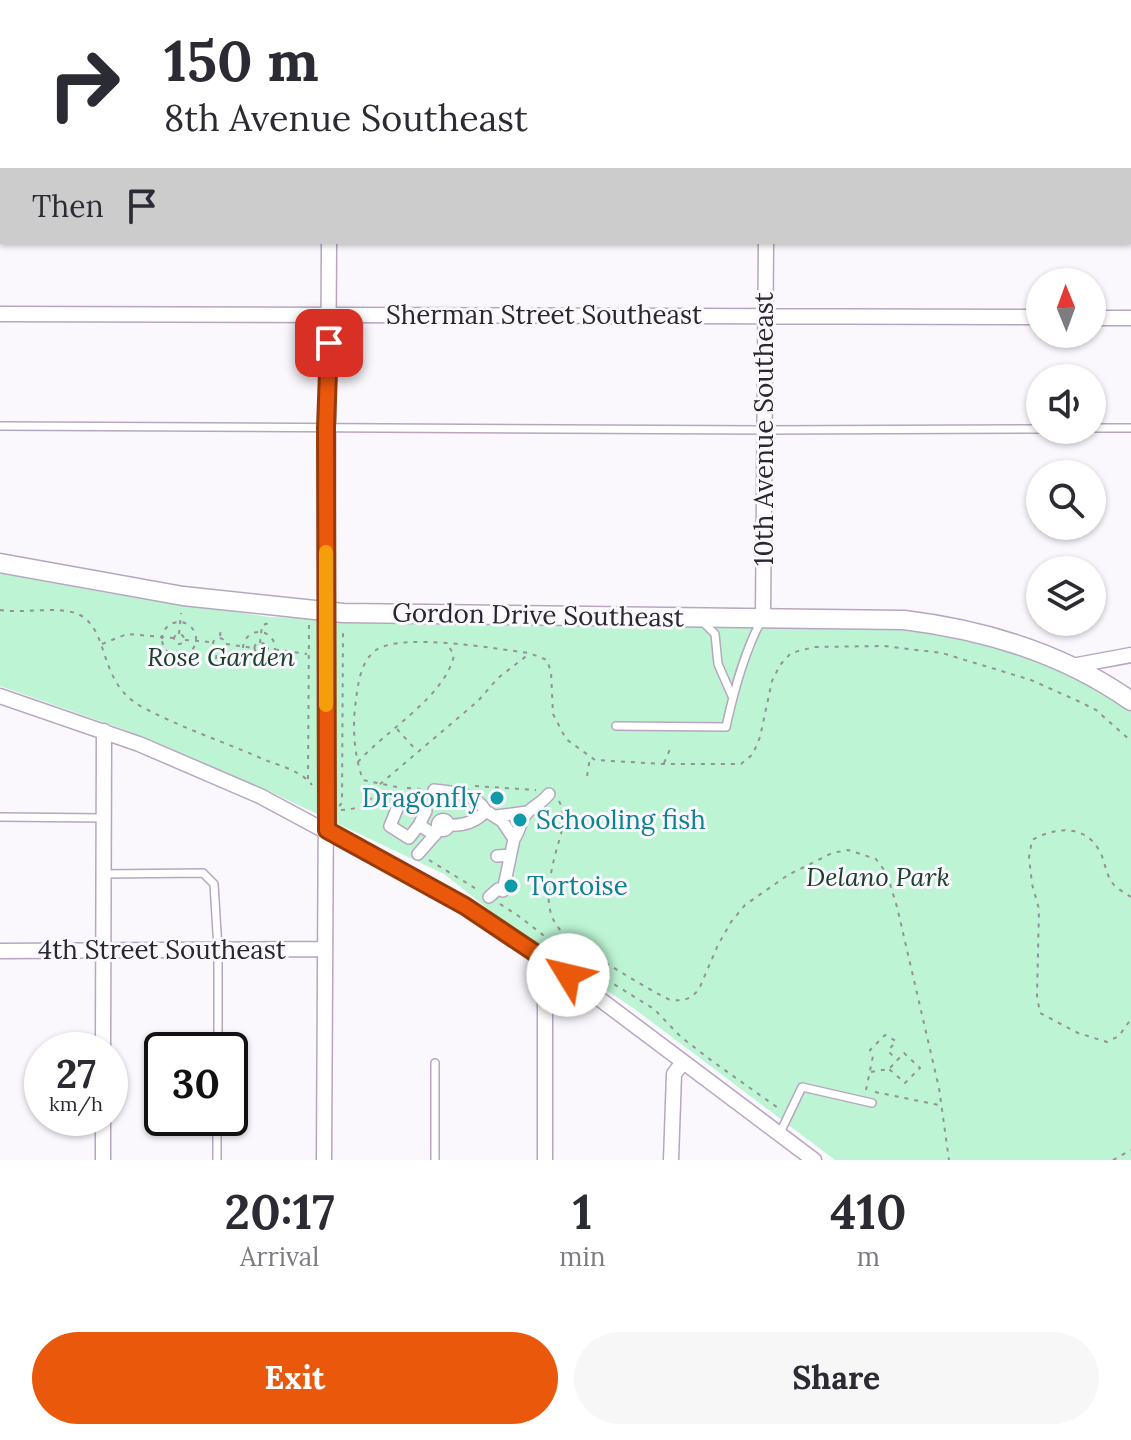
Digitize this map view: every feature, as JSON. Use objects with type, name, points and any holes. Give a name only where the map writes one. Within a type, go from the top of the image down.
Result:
[{"type":"street","points":[[324,1160],[324,949],[334,616],[326,428],[329,244]]},
{"type":"street","name":"10th Avenue Southeast","points":[[763,617],[766,244]]},
{"type":"street","name":"Sherman Street Southeast","points":[[0,314],[1026,317]]},
{"type":"street","points":[[1106,318],[1131,318]]},
{"type":"street","name":"Gordon Drive Southeast","points":[[0,563],[183,596],[334,616],[889,619],[950,626],[1026,646],[1072,666],[1131,701]]},
{"type":"street","points":[[1072,666],[1131,655]]},
{"type":"street","points":[[0,696],[104,731],[260,796],[465,906],[545,958],[814,1160]]},
{"type":"street","points":[[103,1032],[104,731]]},
{"type":"street","points":[[434,790],[468,796],[482,804],[514,839]]},
{"type":"street","points":[[419,825],[441,829],[471,822],[491,813],[527,812],[541,804],[549,794]]},
{"type":"street","points":[[494,900],[503,891],[514,839],[527,812]]},
{"type":"street","points":[[418,854],[441,829]]},
{"type":"street","points":[[497,856],[510,855]]},
{"type":"street","name":"4th Street Southeast","points":[[0,951],[324,949]]},
{"type":"street","points":[[545,958],[545,1160]]},
{"type":"street","points":[[671,1160],[674,1074],[683,1062]]},
{"type":"street","points":[[103,1136],[103,1160]]},
{"type":"lane","points":[[0,426],[1026,429]]},
{"type":"lane","points":[[1106,428],[1131,428]]},
{"type":"lane","points":[[698,617],[715,634],[718,664],[732,696]]},
{"type":"lane","points":[[616,726],[726,727],[732,696],[763,617]]},
{"type":"lane","points":[[0,817],[104,818]]},
{"type":"lane","points":[[103,874],[203,873],[214,884],[218,1032]]},
{"type":"lane","points":[[435,1063],[435,1160]]},
{"type":"lane","points":[[779,1135],[802,1087],[872,1103]]},
{"type":"lane","points":[[217,1136],[217,1160]]},
{"type":"path","points":[[183,596],[179,634],[183,640]]},
{"type":"path","points":[[0,610],[69,612],[81,616],[99,635],[110,673],[126,696],[177,724],[240,747],[308,780]]},
{"type":"path","points":[[334,616],[342,803],[337,808],[343,811],[365,804],[375,797],[379,785],[529,653]]},
{"type":"path","points":[[254,648],[260,643],[262,625],[277,620]]},
{"type":"path","points":[[180,622],[193,631],[195,641],[191,651],[176,655],[167,651],[162,637],[170,624],[180,622]]},
{"type":"path","points":[[309,624],[308,780],[314,793]]},
{"type":"path","points":[[221,629],[220,638],[225,644],[254,648],[259,653]]},
{"type":"path","points":[[258,665],[245,657],[243,647],[247,637],[261,632]]},
{"type":"path","points":[[258,665],[272,659],[276,650],[274,640],[261,632]]},
{"type":"path","points":[[101,645],[127,634],[174,638],[179,634]]},
{"type":"path","points":[[174,638],[178,644],[183,640],[213,643],[220,638]]},
{"type":"path","points":[[434,790],[379,785],[363,780],[357,764],[355,708],[366,661],[379,648],[405,641],[529,653],[547,660],[551,672],[553,714],[566,739],[595,760],[741,764],[753,754],[760,737],[772,681],[780,665],[791,653],[814,647],[884,646],[942,653],[1005,671],[1096,710],[1131,741]]},
{"type":"path","points":[[213,643],[218,650]]},
{"type":"path","points":[[260,643],[265,648],[309,654]]},
{"type":"path","points":[[215,669],[218,650],[225,644]]},
{"type":"path","points":[[357,764],[419,707],[451,669],[454,655],[447,644]]},
{"type":"path","points":[[258,665],[259,653],[265,648]]},
{"type":"path","points":[[396,728],[419,752]]},
{"type":"path","points":[[663,764],[671,747]]},
{"type":"path","points":[[587,776],[591,756]]},
{"type":"path","points":[[471,786],[540,790],[556,797],[563,811],[563,821],[549,878],[549,898],[555,924],[571,942],[670,1000],[692,998],[731,922],[745,905],[788,875],[832,853],[848,850],[876,859],[887,874],[897,907],[939,1088],[949,1160]]},
{"type":"path","points":[[1131,897],[1113,884],[1101,852],[1088,835],[1068,830],[1046,832],[1032,840],[1029,857],[1039,909],[1037,996],[1040,1013],[1078,1033],[1107,1042],[1119,1036],[1131,1019]]},
{"type":"path","points":[[897,1060],[888,1051],[896,1041],[885,1035],[870,1050],[873,1056],[866,1091],[940,1105]]},
{"type":"path","points":[[869,1072],[889,1069],[904,1053],[920,1068],[905,1083],[889,1069]]},
{"type":"path","points":[[1113,1160],[1131,1150]]},
{"type":"green space","name":"Delano Park","points":[[0,573],[118,595],[269,617],[502,624],[907,626],[1012,647],[1080,678],[1131,708],[1131,1160],[835,1160],[636,1010],[506,923],[444,874],[271,792],[120,728],[0,686]]},
{"type":"slow traffic","points":[[326,552],[326,705]]},
{"type":"place","name":"Dragonfly","points":[[497,798]]},
{"type":"place","name":"Schooling fish","points":[[520,820]]},
{"type":"place","name":"Tortoise","points":[[511,886]]},
{"type":"route","points":[[329,343],[326,428],[327,830],[465,906],[568,975]]},
{"type":"park label","name":"Rose Garden","points":[[221,657]]}]
